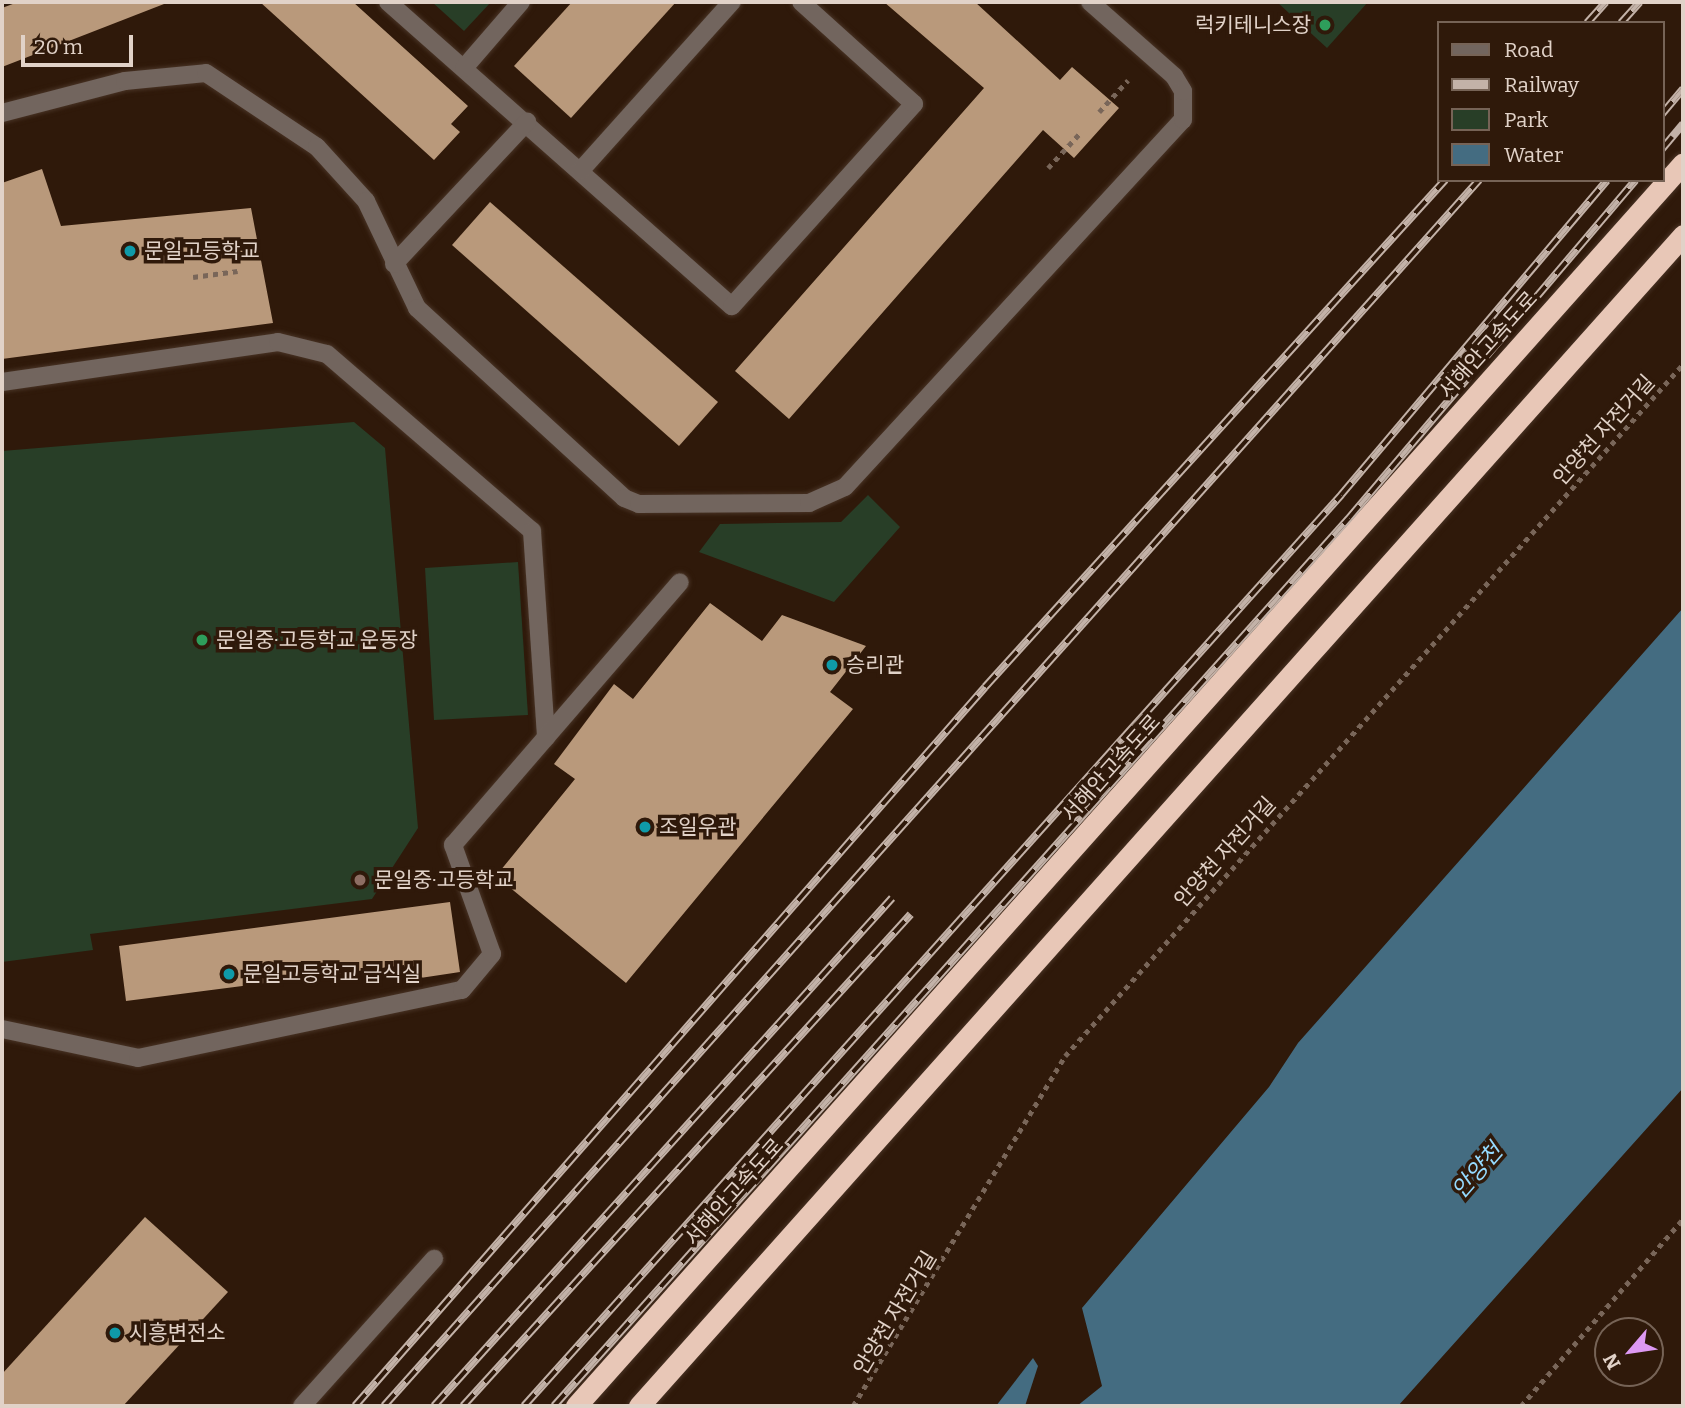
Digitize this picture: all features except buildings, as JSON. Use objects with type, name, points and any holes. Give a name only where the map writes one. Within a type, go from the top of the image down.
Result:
[{"type":"highway","name":"서해안고속도로","points":[[576,1406],[1683,163]]},
{"type":"highway","points":[[639,1406],[1683,235]]},
{"type":"lane","points":[[388,2],[527,122],[732,306],[914,104],[802,2]]},
{"type":"lane","points":[[464,68],[521,2]]},
{"type":"lane","points":[[581,170],[732,2]]},
{"type":"lane","points":[[2,113],[125,81],[206,72],[317,147],[366,201],[417,308],[624,498],[703,505],[822,500],[845,487],[1183,120],[1184,91],[1174,76],[1090,2]]},
{"type":"lane","points":[[394,264],[527,122]]},
{"type":"lane","points":[[2,382],[278,342],[327,354],[532,531],[546,738]]},
{"type":"lane","points":[[2,1029],[138,1058],[462,990],[492,954],[453,845],[680,582]]},
{"type":"lane","points":[[302,1406],[434,1259]]},
{"type":"path","points":[[1098,113],[1128,80]]},
{"type":"path","points":[[1048,168],[1079,134]]},
{"type":"path","points":[[193,277],[238,271]]},
{"type":"path","name":"안양천 자전거길","points":[[853,1406],[1065,1056],[1683,364]]},
{"type":"path","points":[[1521,1406],[1683,1219]]},
{"type":"green space","points":[[432,2],[491,2],[464,31]]},
{"type":"green space","name":"럭키테니스장","points":[[1277,2],[1368,2],[1327,48]]},
{"type":"green space","name":"문일중·고등학교 운동장","points":[[354,422],[385,448],[418,828],[372,899],[90,934],[93,950],[2,962],[2,451]]},
{"type":"green space","points":[[868,495],[900,527],[834,602],[699,552],[720,524],[841,522]]},
{"type":"green space","points":[[518,562],[528,715],[434,720],[425,568]]},
{"type":"water","name":"안양천","points":[[1683,608],[1683,1088],[1398,1406],[1077,1406],[1102,1386],[1082,1308],[1269,1087],[1298,1043]]},
{"type":"water","points":[[1033,1358],[1038,1366],[1025,1406],[996,1406]]},
{"type":"railway","points":[[1589,21],[1606,2]]},
{"type":"railway","points":[[1623,21],[1640,2]]},
{"type":"railway","points":[[1664,112],[1683,89]]},
{"type":"railway","points":[[1664,147],[1683,124]]},
{"type":"railway","points":[[355,1406],[985,687],[1443,182]]},
{"type":"railway","points":[[384,1406],[1477,182]]},
{"type":"railway","points":[[524,1406],[1341,495],[1605,182]]},
{"type":"railway","points":[[554,1406],[1349,518],[1634,182]]},
{"type":"railway","points":[[434,1406],[892,898]]},
{"type":"railway","points":[[463,1406],[911,914]]},
{"type":"place","name":"럭키테니스장","points":[[1325,25]]},
{"type":"place","name":"문일고등학교","points":[[130,251]]},
{"type":"place","name":"문일중·고등학교 운동장","points":[[202,640]]},
{"type":"place","name":"승리관","points":[[832,665]]},
{"type":"place","name":"조일우관","points":[[645,827]]},
{"type":"place","name":"문일중·고등학교","points":[[360,880]]},
{"type":"place","name":"문일고등학교 급식실","points":[[229,974]]},
{"type":"place","name":"시흥변전소","points":[[115,1333]]}]
